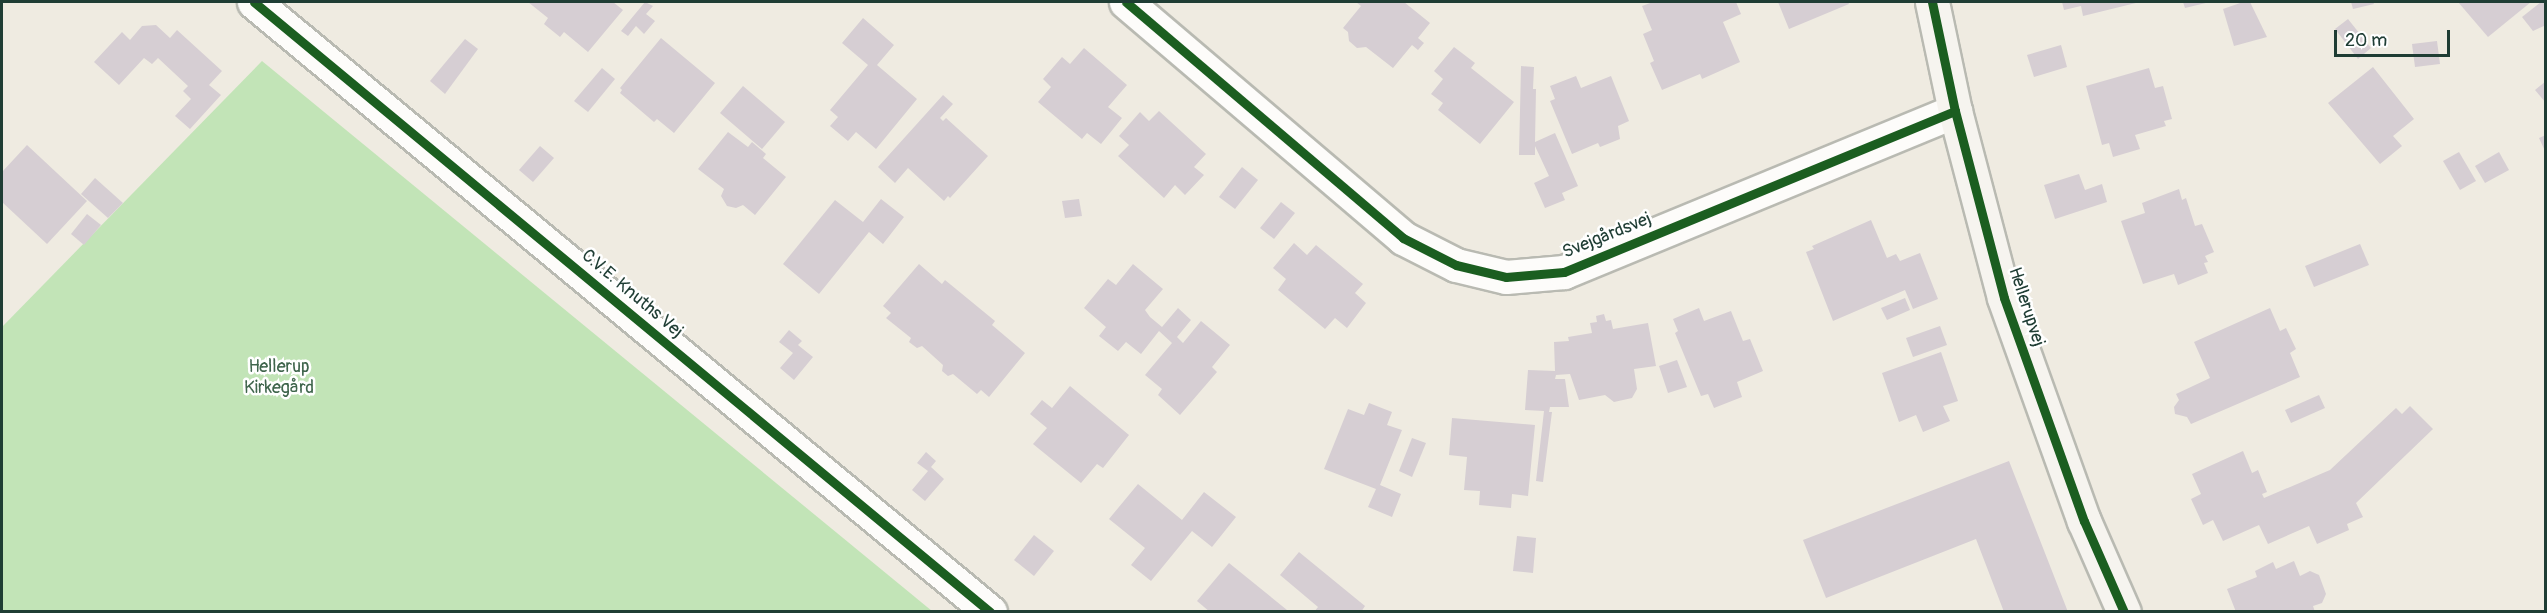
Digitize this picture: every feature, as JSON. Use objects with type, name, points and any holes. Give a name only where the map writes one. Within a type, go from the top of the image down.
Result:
[{"type":"street","name":"C.V.E. Knuths Vej","points":[[254,2],[990,612]]},
{"type":"street","name":"Svejgårdsvej","points":[[1126,2],[1403,238],[1456,265],[1506,277],[1564,272],[1955,111]]},
{"type":"street","name":"Hellerupvej","points":[[1932,2],[1955,111],[2004,298],[2084,521],[2124,612]]},
{"type":"green space","name":"Hellerup Kirkegård","points":[[262,61],[932,611],[2,611],[2,327]]},
{"type":"building","points":[[528,2],[613,2],[623,10],[588,52],[564,32],[560,37],[544,24],[548,18]]},
{"type":"building","points":[[645,2],[653,6],[646,14],[655,21],[644,34],[636,26],[628,36],[621,31]]},
{"type":"building","points":[[1356,2],[1404,2],[1430,23],[1418,38],[1424,43],[1418,50],[1412,45],[1393,68],[1366,47],[1357,48],[1349,41],[1348,32],[1343,28],[1361,6]]},
{"type":"building","points":[[1653,2],[1736,2],[1741,14],[1723,22],[1740,62],[1702,79],[1700,74],[1662,90],[1650,63],[1654,61],[1643,34],[1652,30],[1642,6]]},
{"type":"building","points":[[1778,2],[1848,2],[1849,4],[1789,29]]},
{"type":"building","points":[[2062,2],[2140,2],[2083,16],[2081,6],[2064,10]]},
{"type":"building","points":[[2183,2],[2210,2],[2185,8]]},
{"type":"building","points":[[2250,2],[2267,37],[2234,46],[2223,9]]},
{"type":"building","points":[[2351,2],[2373,2],[2374,4],[2353,9]]},
{"type":"building","points":[[2458,2],[2531,2],[2488,37]]},
{"type":"building","points":[[2541,2],[2546,2],[2546,25],[2533,31],[2522,17]]},
{"type":"building","points":[[863,18],[894,45],[877,65],[917,99],[876,149],[856,132],[848,141],[830,126],[838,117],[830,110],[868,65],[842,43]]},
{"type":"building","points":[[2348,19],[2371,48],[2358,59],[2335,29]]},
{"type":"building","points":[[156,25],[170,38],[177,30],[222,71],[209,85],[221,95],[190,129],[175,116],[191,99],[183,91],[188,86],[158,58],[152,64],[144,58],[119,85],[94,62],[122,32],[130,40],[142,26]]},
{"type":"building","points":[[661,38],[715,83],[674,133],[657,119],[654,122],[620,93],[622,90],[620,88]]},
{"type":"building","points":[[465,39],[478,49],[445,94],[430,81]]},
{"type":"building","points":[[2437,41],[2440,64],[2415,67],[2412,44]]},
{"type":"building","points":[[2061,45],[2067,67],[2034,77],[2027,55]]},
{"type":"building","points":[[1454,47],[1475,63],[1471,68],[1514,102],[1480,144],[1438,110],[1443,103],[1431,94],[1443,79],[1434,71]]},
{"type":"building","points":[[1084,48],[1127,85],[1108,107],[1122,118],[1101,144],[1087,133],[1082,139],[1038,102],[1051,87],[1043,79],[1062,57],[1070,64]]},
{"type":"building","points":[[1521,66],[1534,67],[1535,142],[1555,133],[1578,186],[1562,193],[1565,200],[1545,208],[1534,183],[1549,176],[1535,146],[1535,155],[1519,155]]},
{"type":"building","points":[[2373,67],[2414,119],[2393,136],[2402,146],[2380,164],[2328,103]]},
{"type":"building","points":[[602,68],[615,79],[588,112],[574,101]]},
{"type":"building","points":[[2149,68],[2155,88],[2163,86],[2172,119],[2164,121],[2166,126],[2135,135],[2140,149],[2113,157],[2109,143],[2102,145],[2086,86]]},
{"type":"building","points":[[1576,76],[1581,88],[1611,76],[1629,121],[1618,126],[1620,139],[1600,147],[1598,143],[1572,154],[1550,101],[1555,99],[1550,86]]},
{"type":"building","points":[[2546,81],[2546,103],[2535,90]]},
{"type":"building","points":[[743,86],[785,122],[762,149],[720,113]]},
{"type":"building","points":[[943,95],[953,104],[940,118],[943,121],[946,118],[988,156],[950,198],[948,196],[944,201],[908,168],[895,183],[878,167]]},
{"type":"building","points":[[1159,111],[1206,154],[1194,167],[1204,175],[1185,195],[1175,185],[1164,198],[1118,156],[1129,145],[1119,136],[1140,112],[1149,121]]},
{"type":"building","points":[[728,132],[748,147],[752,142],[766,154],[763,158],[786,177],[755,215],[743,205],[736,208],[727,206],[721,196],[724,189],[698,169]]},
{"type":"building","points":[[2546,135],[2546,153],[2539,138]]},
{"type":"building","points":[[27,145],[87,201],[47,244],[2,202],[2,172]]},
{"type":"building","points":[[540,146],[554,158],[533,182],[519,170]]},
{"type":"building","points":[[2459,152],[2476,181],[2460,190],[2443,161]]},
{"type":"building","points":[[2499,152],[2509,170],[2485,183],[2475,166]]},
{"type":"building","points":[[1242,167],[1258,180],[1235,209],[1219,197]]},
{"type":"building","points":[[2079,174],[2085,190],[2102,184],[2107,202],[2055,219],[2044,185]]},
{"type":"building","points":[[95,178],[123,203],[108,218],[81,194]]},
{"type":"building","points":[[2179,189],[2182,200],[2186,198],[2195,226],[2202,224],[2214,252],[2205,256],[2208,262],[2204,263],[2208,273],[2178,285],[2174,274],[2143,284],[2121,221],[2145,213],[2142,203]]},
{"type":"building","points":[[881,199],[904,217],[883,244],[869,232],[819,294],[783,264],[835,200],[863,222]]},
{"type":"building","points":[[1079,199],[1082,216],[1065,218],[1062,201]]},
{"type":"building","points":[[1281,202],[1295,213],[1274,239],[1260,228]]},
{"type":"building","points":[[87,214],[101,225],[84,245],[71,234]]},
{"type":"building","points":[[1871,220],[1887,258],[1896,254],[1900,261],[1920,253],[1938,299],[1913,309],[1905,290],[1833,321],[1806,252],[1814,249],[1812,246]]},
{"type":"building","points":[[1294,243],[1307,255],[1316,245],[1363,284],[1355,293],[1366,303],[1347,328],[1335,318],[1325,329],[1278,290],[1286,279],[1273,268]]},
{"type":"building","points":[[2360,244],[2369,265],[2314,287],[2305,266]]},
{"type":"building","points":[[919,264],[942,284],[945,280],[995,321],[992,325],[1025,353],[989,397],[981,390],[977,394],[953,374],[948,376],[942,371],[943,365],[922,346],[917,348],[909,342],[911,338],[886,318],[891,313],[883,306]]},
{"type":"building","points":[[1133,264],[1163,289],[1145,310],[1150,317],[1162,327],[1178,308],[1191,320],[1177,337],[1183,343],[1201,321],[1230,345],[1212,367],[1217,372],[1180,415],[1158,395],[1162,389],[1145,375],[1172,343],[1159,331],[1141,354],[1126,342],[1118,351],[1099,336],[1106,327],[1084,308],[1108,279],[1116,285]]},
{"type":"building","points":[[1905,298],[1910,310],[1887,320],[1881,308]]},
{"type":"building","points":[[1699,308],[1704,321],[1731,311],[1743,341],[1750,339],[1763,371],[1737,382],[1742,397],[1714,408],[1708,394],[1701,396],[1675,333],[1678,331],[1673,319]]},
{"type":"building","points":[[2270,308],[2280,331],[2286,328],[2296,349],[2290,353],[2300,377],[2191,424],[2187,417],[2175,414],[2174,407],[2179,400],[2176,394],[2210,378],[2194,342]]},
{"type":"building","points":[[1604,314],[1606,321],[1611,320],[1613,329],[1648,323],[1656,366],[1634,369],[1637,389],[1632,398],[1614,402],[1605,395],[1579,400],[1570,374],[1556,375],[1555,379],[1565,379],[1569,407],[1550,407],[1549,412],[1552,412],[1543,482],[1536,481],[1544,411],[1525,410],[1528,370],[1555,371],[1554,342],[1569,341],[1568,337],[1592,333],[1590,323],[1597,322],[1596,316]]},
{"type":"building","points":[[1940,326],[1947,345],[1913,357],[1906,338]]},
{"type":"building","points":[[789,330],[802,341],[798,345],[813,357],[794,380],[780,368],[793,353],[779,342]]},
{"type":"building","points":[[1941,352],[1958,401],[1943,406],[1950,421],[1923,432],[1916,415],[1899,422],[1882,373]]},
{"type":"building","points":[[1677,360],[1687,387],[1668,393],[1659,366]]},
{"type":"building","points":[[1070,386],[1129,435],[1103,468],[1097,464],[1081,483],[1033,444],[1047,428],[1030,414],[1042,400],[1052,408]]},
{"type":"building","points":[[2319,395],[2325,408],[2291,423],[2285,410]]},
{"type":"building","points":[[1369,403],[1392,412],[1387,425],[1402,430],[1380,485],[1401,494],[1392,517],[1368,507],[1376,489],[1324,469],[1348,409],[1364,415]]},
{"type":"building","points":[[2410,406],[2433,429],[2356,503],[2363,517],[2347,524],[2349,530],[2317,544],[2309,526],[2268,544],[2259,525],[2223,541],[2213,520],[2203,525],[2191,499],[2201,494],[2192,474],[2243,451],[2252,473],[2258,470],[2267,492],[2262,494],[2264,498],[2330,470],[2396,408],[2402,414]]},
{"type":"building","points":[[1452,418],[1535,425],[1528,496],[1512,494],[1511,508],[1479,505],[1480,491],[1464,490],[1467,457],[1449,455]]},
{"type":"building","points":[[1412,438],[1426,443],[1412,477],[1399,471]]},
{"type":"building","points":[[926,452],[936,461],[931,467],[944,479],[925,501],[912,490],[928,471],[917,463]]},
{"type":"building","points":[[2009,461],[2068,612],[2004,612],[1976,539],[1826,598],[1803,540]]},
{"type":"building","points":[[1138,484],[1182,520],[1204,492],[1236,517],[1212,547],[1192,531],[1151,581],[1131,565],[1145,548],[1109,519]]},
{"type":"building","points":[[1034,535],[1054,551],[1034,576],[1014,560]]},
{"type":"building","points":[[1517,536],[1536,538],[1533,573],[1513,571]]},
{"type":"building","points":[[1299,552],[1365,606],[1361,612],[1314,612],[1318,607],[1280,575]]},
{"type":"building","points":[[2294,561],[2300,576],[2310,571],[2319,575],[2326,594],[2322,603],[2313,606],[2315,612],[2236,612],[2227,589],[2257,577],[2255,571],[2273,562],[2276,569]]},
{"type":"building","points":[[1229,563],[1287,610],[1286,612],[1210,612],[1197,601]]},
{"type":"cycle path","points":[[254,2],[990,612]]},
{"type":"cycle path","points":[[1126,2],[1403,238],[1456,265],[1506,277],[1564,272],[1955,111]]},
{"type":"cycle path","points":[[1932,2],[1955,111],[2004,298],[2084,521],[2124,612]]}]
